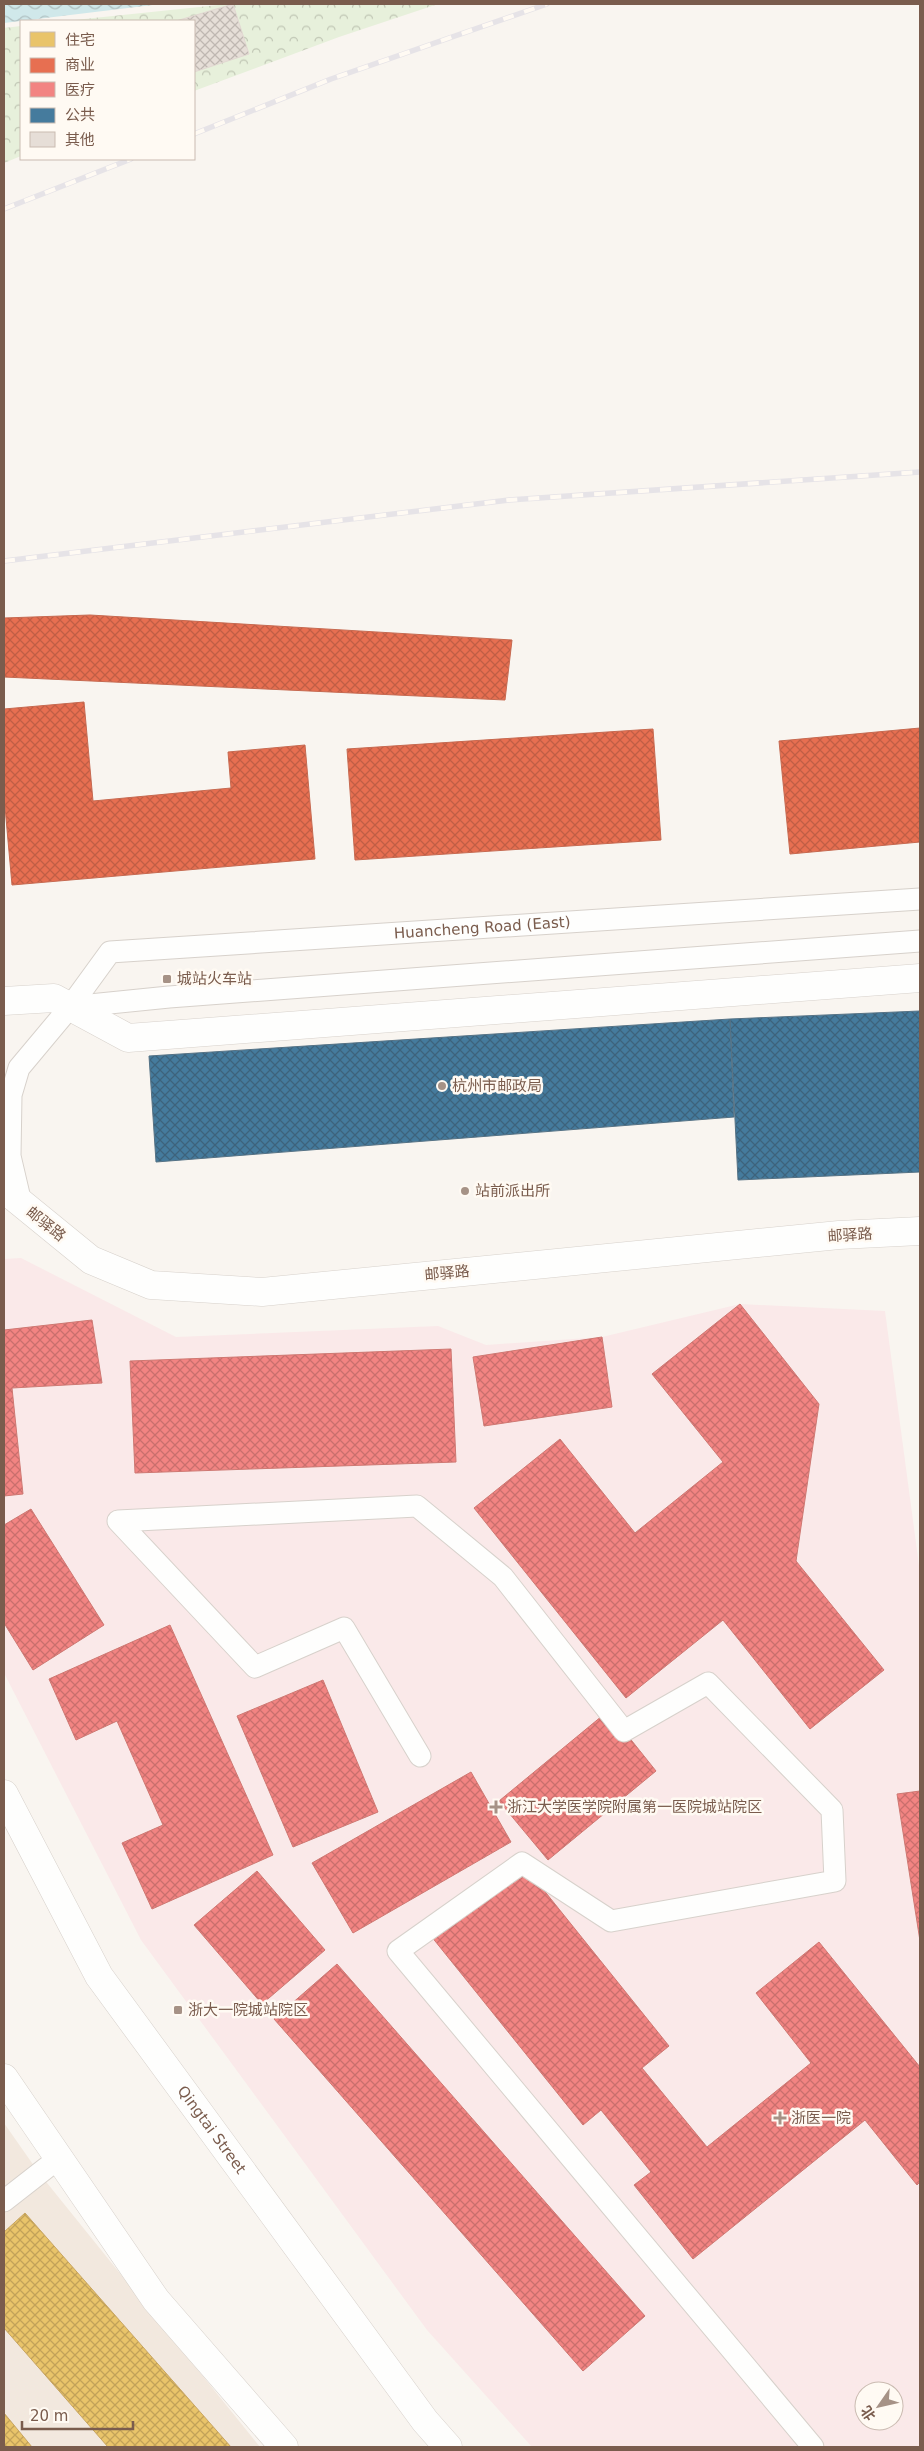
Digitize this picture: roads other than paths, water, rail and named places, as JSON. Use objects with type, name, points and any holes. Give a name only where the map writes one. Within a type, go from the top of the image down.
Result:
[{"type":"street","points":[[4,1001],[54,998],[128,1038],[920,978]]},
{"type":"street","name":"邮驿路","points":[[12,1196],[91,1260],[150,1286],[262,1292],[829,1236],[920,1231]]},
{"type":"street","name":"Qingtai Street","points":[[4,1794],[99,1976],[425,2421],[448,2447]]},
{"type":"street","points":[[4,2078],[156,2300],[284,2447]]},
{"type":"lane","name":"Huancheng Road (East)","points":[[70,1007],[110,952],[920,899]]},
{"type":"lane","points":[[12,1196],[10,1156],[11,1095],[19,1068],[70,1007],[189,996],[920,942]]},
{"type":"lane","points":[[420,1756],[344,1628],[255,1668],[118,1521],[417,1506],[503,1577],[624,1731],[708,1683],[832,1810],[835,1880],[611,1921],[522,1863],[398,1951],[813,2447]]},
{"type":"lane","points":[[4,2201],[59,2158]]},
{"type":"water","points":[[4,4],[161,4],[20,20],[4,23]]},
{"type":"railway","points":[[195,134],[331,79],[547,4]]},
{"type":"railway","points":[[4,209],[128,160]]},
{"type":"railway","points":[[4,561],[509,500],[920,472]]},
{"type":"place","name":"城站火车站","points":[[167,979]]},
{"type":"place","name":"杭州市邮政局","points":[[442,1086]]},
{"type":"place","name":"站前派出所","points":[[465,1191]]},
{"type":"place","name":"浙江大学医学院附属第一医院城站院区","points":[[496,1807]]},
{"type":"place","name":"浙大一院城站院区","points":[[178,2010]]},
{"type":"place","name":"浙医一院","points":[[780,2118]]}]
